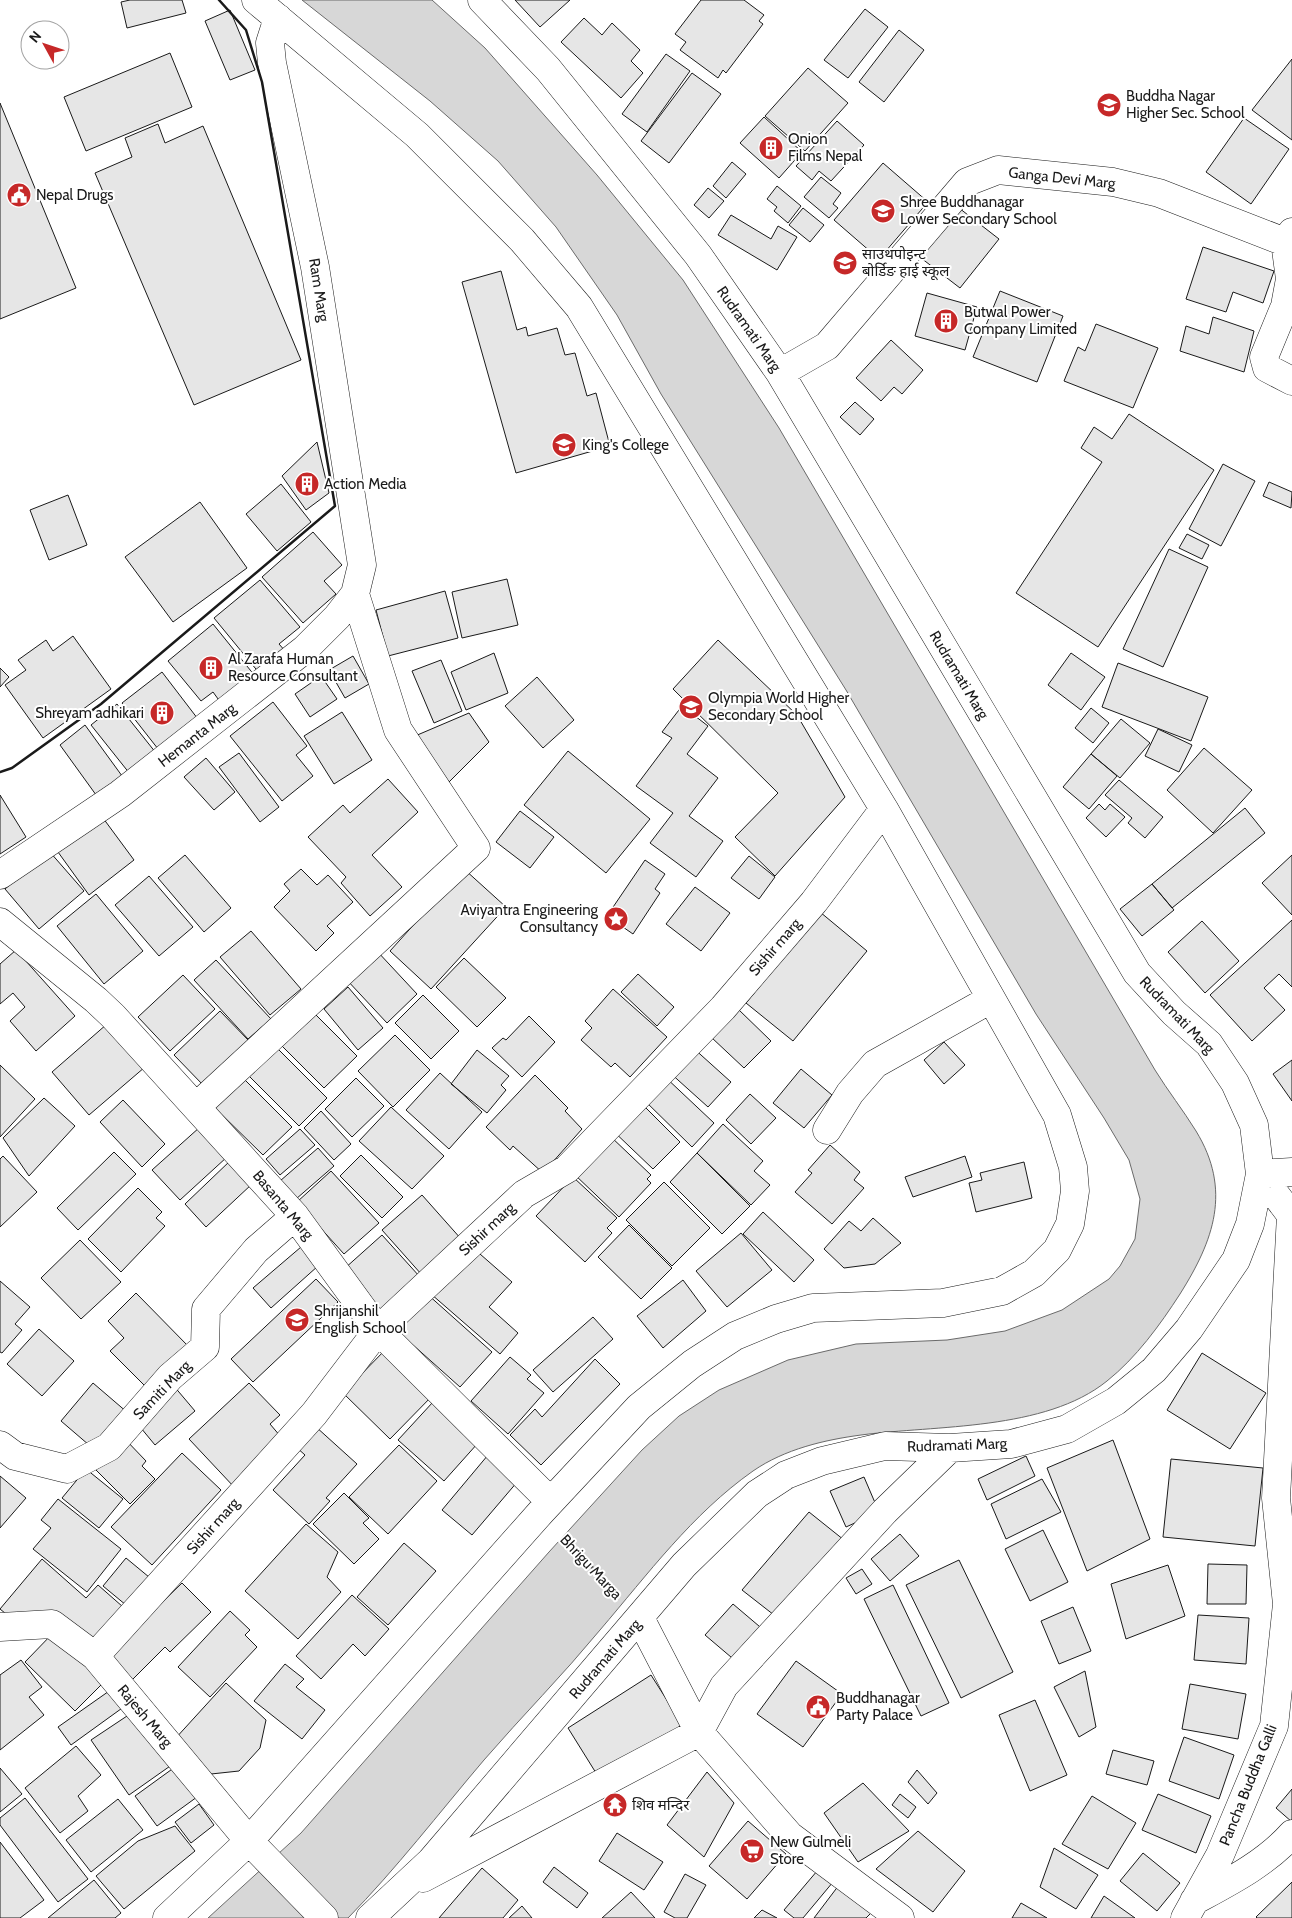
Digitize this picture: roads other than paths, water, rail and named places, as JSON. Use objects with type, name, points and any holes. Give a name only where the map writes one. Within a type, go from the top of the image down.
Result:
[{"type":"street","points":[[167,1918],[257,1849],[545,1507],[639,1407],[692,1364],[735,1336],[776,1318],[813,1308],[943,1303],[1002,1291],[1034,1273],[1057,1250],[1070,1224],[1075,1191],[1073,1167],[1057,1115],[992,999],[884,809],[578,307],[522,240],[417,134],[256,0]]},
{"type":"street","name":"Rudramati Marg","points":[[370,1918],[431,1861],[684,1565],[757,1494],[786,1475],[822,1461],[885,1446],[950,1448],[1011,1444],[1067,1429],[1116,1401],[1154,1370],[1189,1329],[1236,1260],[1250,1224],[1260,1174],[1254,1124],[1235,1082],[1209,1044],[1174,1013],[1137,974],[780,373],[698,255],[548,69],[482,0]]},
{"type":"street","name":"Ram Marg","points":[[278,18],[270,43],[272,63],[315,267],[362,565]]},
{"type":"street","name":"Ganga Devi Marg","points":[[780,373],[827,346],[967,182],[998,170],[1113,182],[1159,193],[1288,237]]},
{"type":"street","points":[[1288,237],[1290,279],[1284,306],[1264,357],[1267,368],[1292,381]]},
{"type":"street","name":"Hemanta Marg","points":[[0,875],[120,794],[208,728],[305,649],[337,617],[355,594],[362,565]]},
{"type":"street","points":[[196,1107],[476,848],[398,730],[355,594]]},
{"type":"street","name":"Sishir marg","points":[[95,1656],[314,1414],[378,1330],[524,1194],[567,1169],[723,1008],[814,902],[884,809]]},
{"type":"street","name":"Basanta Marg","points":[[1,931],[96,1000],[295,1216],[378,1330],[545,1507]]},
{"type":"street","points":[[828,1130],[850,1093],[875,1064],[992,999]]},
{"type":"street","points":[[1260,1174],[1292,1172]]},
{"type":"street","name":"Pancha Buddha Galli","points":[[1189,1910],[1220,1855],[1274,1726],[1287,1604],[1276,1498],[1291,1215],[1260,1174]]},
{"type":"street","name":"Samiti Marg","points":[[0,1445],[15,1456],[67,1469],[108,1447],[170,1377],[205,1347],[206,1309],[256,1250],[295,1216]]},
{"type":"street","points":[[400,1890],[699,1732],[724,1686],[885,1511],[950,1448]]},
{"type":"street","points":[[640,1618],[699,1732],[790,1836],[900,1918]]},
{"type":"street","name":"Rajesh Marg","points":[[0,1627],[52,1624],[95,1656],[257,1849],[324,1918]]},
{"type":"street","points":[[1189,1910],[1244,1875],[1283,1844],[1292,1834]]},
{"type":"place","name":"Buddha Nagar Higher Sec. School","points":[[1109,105]]},
{"type":"place","name":"Onion Films Nepal","points":[[771,148]]},
{"type":"place","name":"Nepal Drugs","points":[[19,195]]},
{"type":"place","name":"Shree Buddhanagar Lower Secondary School","points":[[883,211]]},
{"type":"place","name":"साउथपोइन्ट बोर्डिङ हाई स्कूल","points":[[845,263]]},
{"type":"place","name":"Butwal Power Company Limited","points":[[946,321]]},
{"type":"place","name":"King's College","points":[[564,445]]},
{"type":"place","name":"Action Media","points":[[307,484]]},
{"type":"place","name":"Al Zarafa Human Resource Consultant","points":[[211,668]]},
{"type":"place","name":"Olympia World Higher Secondary School","points":[[691,707]]},
{"type":"place","name":"Shreyam adhikari","points":[[162,713]]},
{"type":"place","name":"Aviyantra Engineering Consultancy","points":[[616,919]]},
{"type":"place","name":"Shrijanshil English School","points":[[297,1320]]},
{"type":"place","name":"Buddhanagar Party Palace","points":[[818,1707]]},
{"type":"place","name":"शिव मन्दिर","points":[[615,1805]]},
{"type":"place","name":"New Gulmeli Store","points":[[752,1851]]}]
